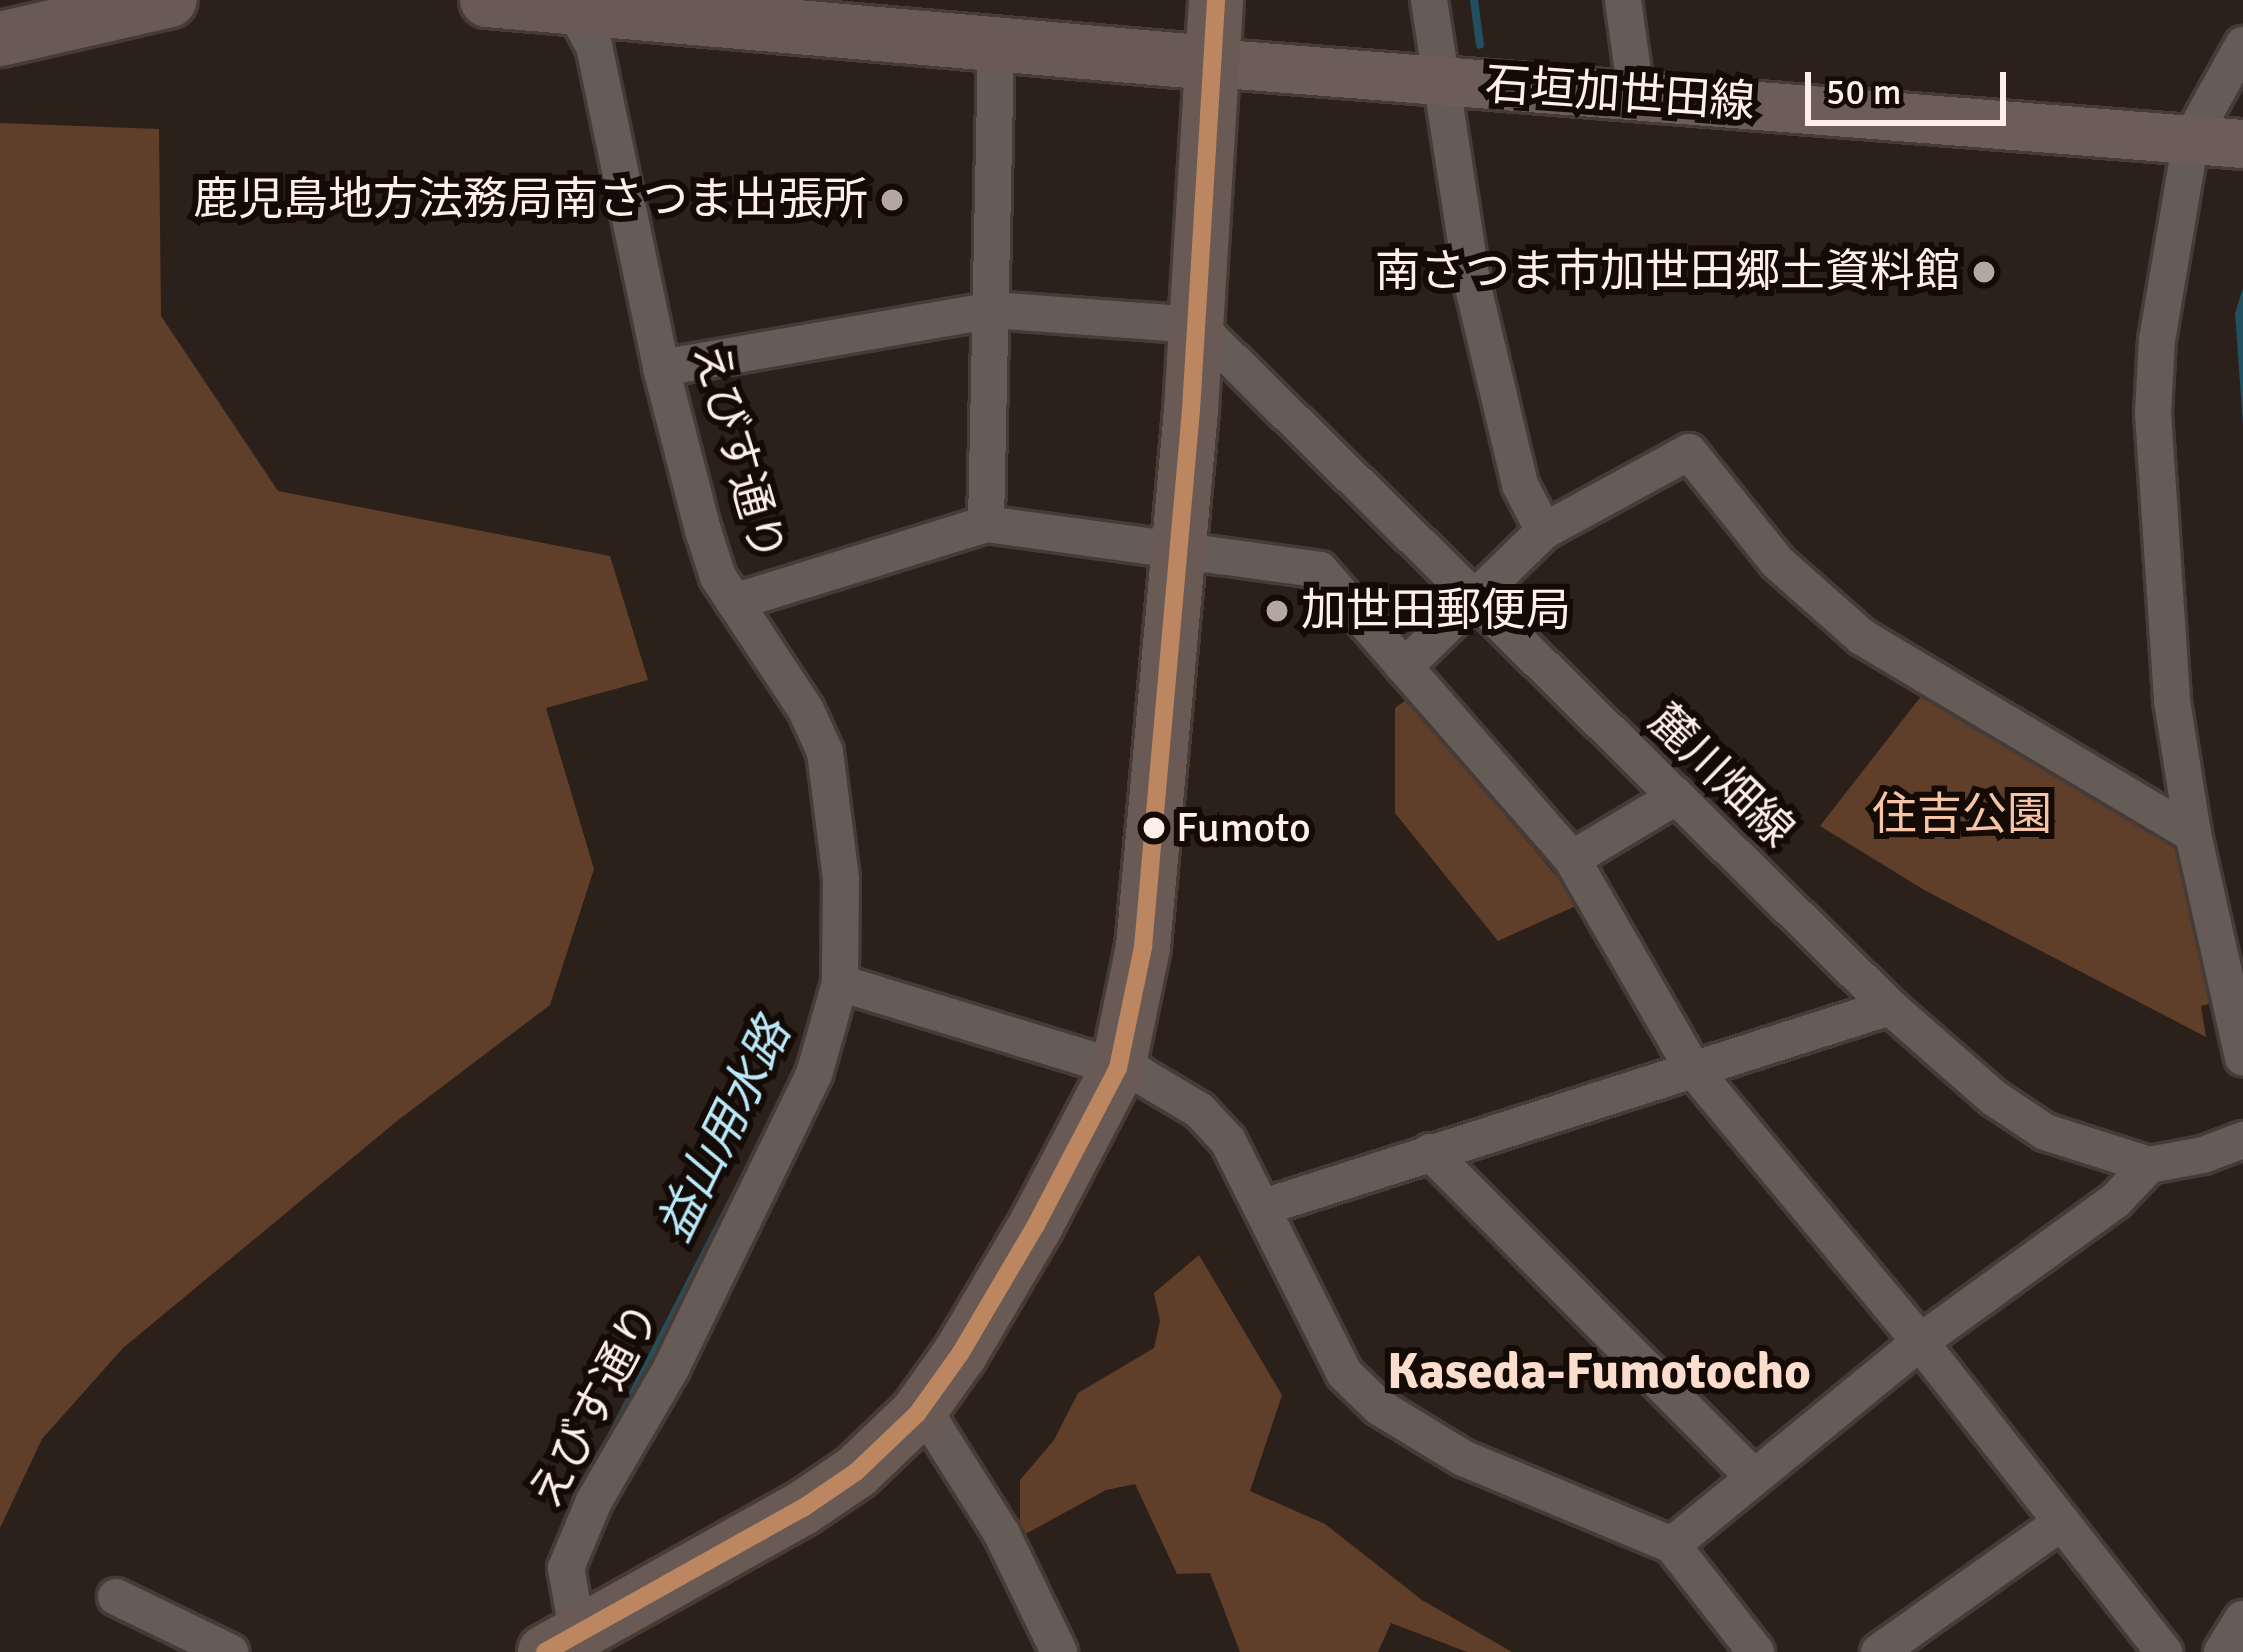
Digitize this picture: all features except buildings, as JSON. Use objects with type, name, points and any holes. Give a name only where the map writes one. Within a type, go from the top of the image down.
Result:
[{"type":"highway","points":[[0,39],[170,0]]},
{"type":"highway","points":[[487,0],[860,16],[996,45],[1211,63]]},
{"type":"highway","points":[[567,1647],[803,1508],[856,1472],[916,1414],[960,1354],[1036,1225],[1118,1068],[1142,946],[1197,325],[1216,0]]},
{"type":"main road","name":"石垣加世田線","points":[[1211,63],[2243,144]]},
{"type":"street","points":[[1429,0],[1446,80],[1473,287],[1520,485],[1544,531]]},
{"type":"street","points":[[1623,0],[1626,94]]},
{"type":"street","name":"えびす通り","points":[[567,1647],[566,1568],[594,1501],[672,1367],[814,1073],[840,983],[841,879],[825,752],[806,710],[718,577],[661,368],[594,46],[569,3]]},
{"type":"street","points":[[986,524],[996,45]]},
{"type":"street","points":[[2243,45],[2191,139],[2156,339],[2153,413],[2161,590],[2193,833],[2243,1057]]},
{"type":"street","points":[[661,368],[992,310],[1197,325]]},
{"type":"street","name":"麓川畑線","points":[[1197,325],[1674,798],[1890,1007],[1994,1098],[2045,1132],[2149,1165],[2203,1155],[2243,1140]]},
{"type":"street","points":[[1404,668],[1544,531],[1689,452],[1777,562],[1862,637],[2193,833]]},
{"type":"street","points":[[734,602],[986,524],[1320,570],[1572,860],[1692,1068],[1919,1342],[2164,1652]]},
{"type":"street","points":[[1572,860],[1674,798]]},
{"type":"street","points":[[840,983],[1118,1068],[1166,1087],[1199,1111],[1228,1141],[1344,1372],[1378,1407],[1463,1458],[1672,1545],[1756,1652]]},
{"type":"street","points":[[1264,1207],[1890,1007]]},
{"type":"street","points":[[1430,1152],[1754,1476]]},
{"type":"street","points":[[1672,1545],[1919,1342],[2115,1201],[2149,1165]]},
{"type":"street","points":[[916,1414],[934,1426],[1002,1534],[1059,1652]]},
{"type":"street","points":[[1879,1652],[2062,1522]]},
{"type":"street","points":[[116,1598],[230,1652]]},
{"type":"street","points":[[2222,1652],[2243,1618]]},
{"type":"green space","points":[[0,123],[159,129],[161,316],[278,491],[610,556],[648,680],[546,708],[594,869],[550,1005],[397,1121],[123,1348],[42,1439],[0,1528]]},
{"type":"green space","name":"住吉公園","points":[[1922,695],[2182,847],[2218,1002],[2201,1006],[2206,1037],[1926,891],[1820,826]]},
{"type":"green space","points":[[1410,697],[1580,904],[1498,941],[1395,813],[1395,708]]},
{"type":"green space","points":[[1199,1255],[1282,1395],[1250,1491],[1325,1524],[1422,1600],[1512,1652],[1467,1652],[1391,1623],[1378,1652],[1240,1652],[1210,1573],[1177,1574],[1135,1484],[1106,1490],[1020,1537],[1020,1480],[1054,1440],[1078,1393],[1154,1348],[1160,1321],[1154,1293]]},
{"type":"water","points":[[2243,288],[2243,426],[2235,313]]},
{"type":"waterway","points":[[1474,0],[1480,45]]},
{"type":"waterway","name":"益山用水路","points":[[608,1442],[746,1173]]},
{"type":"transit line","points":[[545,1652],[803,1508],[856,1472],[917,1414],[960,1354],[1036,1225],[1118,1068],[1143,947],[1191,410],[1216,0]]},
{"type":"place","name":"鹿児島地方法務局南さつま出張所","points":[[892,200]]},
{"type":"place","name":"南さつま市加世田郷土資料館","points":[[1984,272]]},
{"type":"place","name":"加世田郵便局","points":[[1277,611]]},
{"type":"place","name":"Fumoto","points":[[1154,828]]},
{"type":"district","name":"Kaseda-Fumotocho","points":[[1599,1372]]}]
